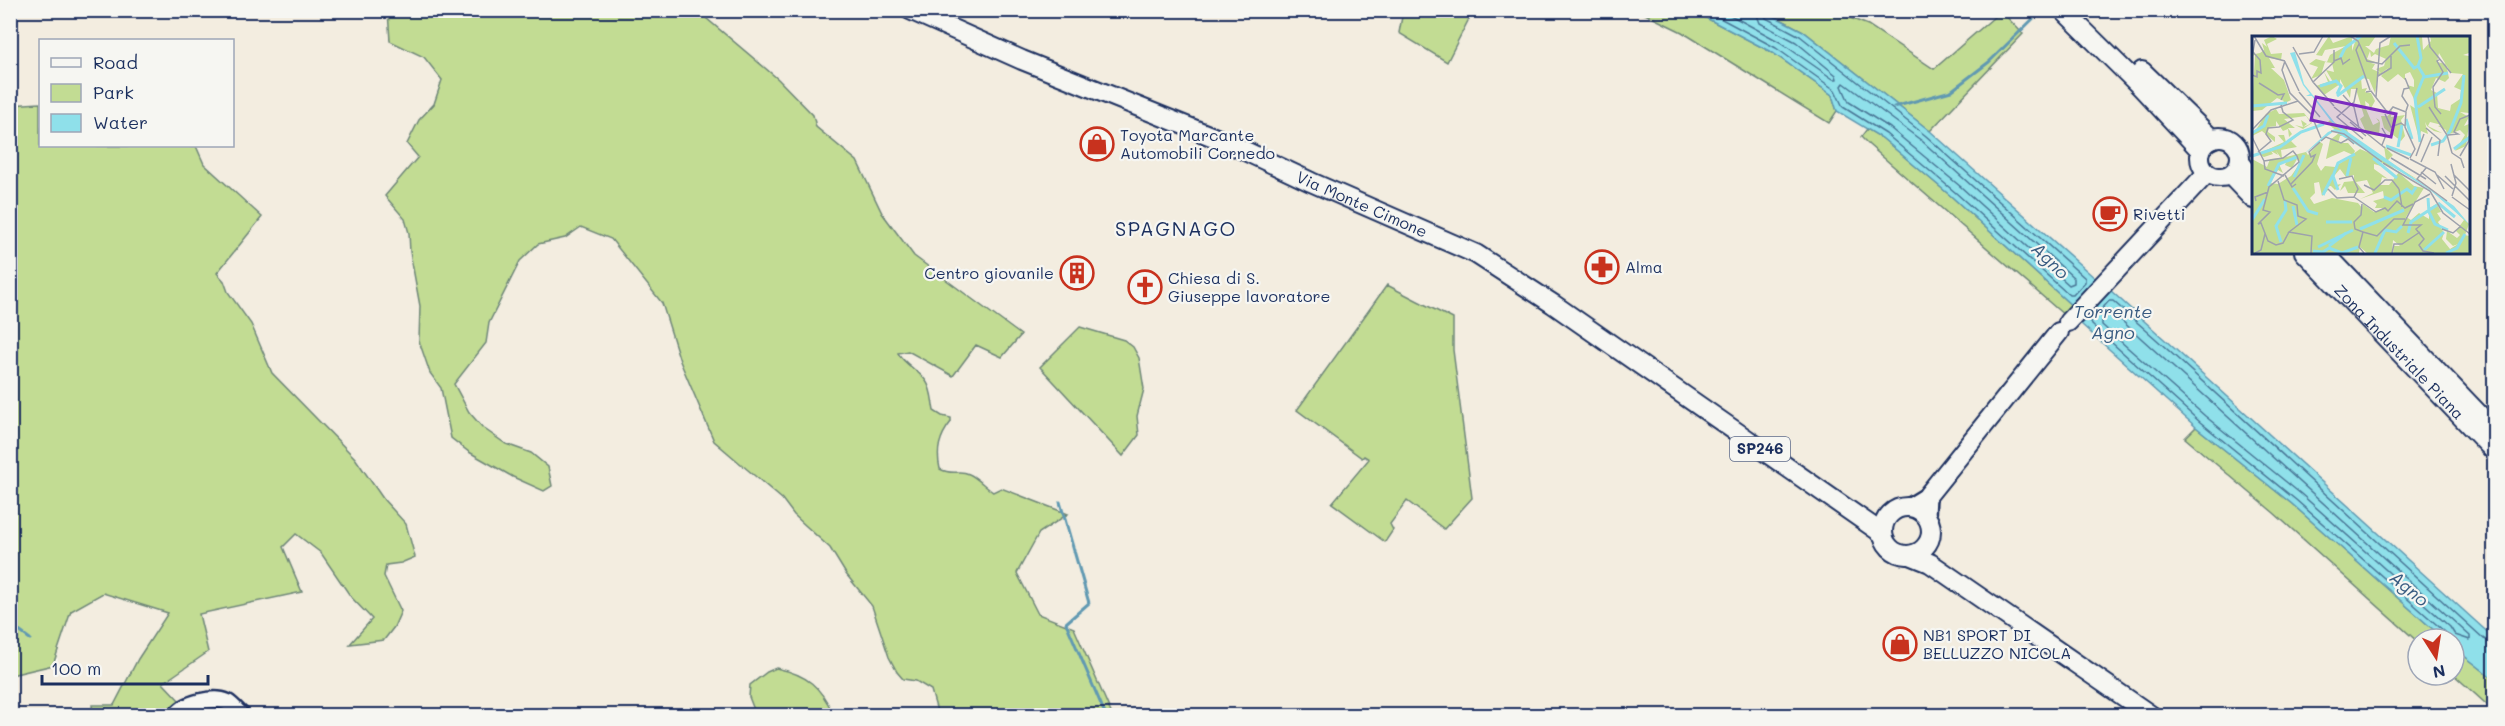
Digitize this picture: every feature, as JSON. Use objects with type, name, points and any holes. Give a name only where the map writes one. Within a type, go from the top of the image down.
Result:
[{"type":"main road","name":"Via Monte Cimone","points":[[910,10],[1022,60],[1226,142],[1476,254],[1506,272],[1861,519],[1884,526]]},
{"type":"main road","points":[[2063,10],[2141,87],[2206,145]]},
{"type":"main road","points":[[2080,10],[2206,145]]},
{"type":"main road","points":[[2206,145],[2225,138],[2239,150],[2235,168],[2252,197]]},
{"type":"main road","points":[[2206,145],[2201,164],[2208,173],[2219,177],[2235,168]]},
{"type":"main road","points":[[2235,168],[2252,178]]},
{"type":"main road","points":[[1928,495],[2063,327],[2208,173]]},
{"type":"main road","name":"Zona Industriale Piana","points":[[2306,254],[2494,451]]},
{"type":"main road","name":"Zona Industriale Piana","points":[[2326,254],[2494,430]]},
{"type":"main road","points":[[1930,563],[1929,542],[1932,529],[1927,516],[1910,506],[1896,508],[1884,526],[1892,550],[1930,563],[2152,716]]},
{"type":"main road","points":[[1910,555],[1921,551],[1929,542]]},
{"type":"street","points":[[1910,506],[1928,495]]},
{"type":"street","points":[[1927,516],[1928,495]]},
{"type":"street","points":[[178,713],[201,701],[225,701],[242,716]]},
{"type":"green space","points":[[1403,10],[1473,11],[1447,62],[1399,33]]},
{"type":"green space","points":[[388,11],[709,11],[706,18],[778,79],[813,115],[816,127],[857,161],[882,213],[914,256],[1021,335],[1002,357],[976,345],[953,376],[908,351],[898,353],[928,384],[934,411],[951,418],[940,444],[938,456],[940,469],[965,473],[993,492],[1001,488],[1068,514],[1039,533],[1017,573],[1038,614],[1074,628],[1112,715],[938,715],[931,690],[916,681],[903,679],[897,672],[889,657],[872,606],[846,574],[830,548],[794,515],[782,499],[714,441],[680,361],[662,303],[611,239],[581,227],[565,238],[538,244],[520,261],[489,323],[486,343],[454,384],[469,412],[483,428],[506,444],[531,453],[548,467],[552,486],[544,491],[513,477],[469,452],[451,438],[441,388],[430,373],[419,341],[420,306],[410,252],[409,233],[405,219],[385,196],[418,157],[407,144],[419,120],[434,104],[442,80],[424,57],[390,41]]},
{"type":"green space","points":[[1639,11],[1693,11],[1773,53],[1832,95],[1837,111],[1829,123],[1682,32]]},
{"type":"green space","points":[[1765,11],[1832,11],[1868,25],[1934,69],[2001,11],[2023,34],[1930,131],[1803,31]]},
{"type":"green space","points":[[39,103],[39,147],[196,147],[204,164],[262,217],[217,273],[251,324],[272,373],[355,458],[384,500],[406,524],[415,557],[401,563],[386,565],[384,576],[401,611],[394,627],[384,640],[350,644],[372,619],[351,597],[321,553],[296,534],[283,547],[302,592],[199,614],[208,652],[163,683],[180,701],[169,715],[93,715],[92,705],[114,705],[138,659],[168,613],[103,593],[71,611],[53,665],[11,675],[10,105]]},
{"type":"green space","points":[[1867,129],[1882,138],[1952,197],[2072,306],[2065,316],[1869,145],[1861,137]]},
{"type":"green space","points":[[1387,285],[1453,319],[1453,350],[1472,498],[1444,529],[1407,501],[1390,524],[1393,530],[1385,542],[1332,503],[1369,459],[1364,456],[1362,458],[1297,410]]},
{"type":"green space","points":[[1080,327],[1124,340],[1133,347],[1139,358],[1144,389],[1137,416],[1139,435],[1123,456],[1040,367]]},
{"type":"green space","points":[[2196,427],[2292,504],[2430,627],[2406,627],[2406,631],[2274,513],[2185,438]]},
{"type":"green space","points":[[2466,657],[2494,679],[2494,711],[2466,686]]},
{"type":"green space","points":[[776,668],[797,674],[812,683],[824,696],[834,715],[756,715],[749,697],[750,685]]},
{"type":"water","name":"Torrente Agno","points":[[1693,11],[1764,11],[1803,31],[1930,131],[2096,279],[2072,306],[1952,197],[1882,138],[1837,111],[1832,95],[1773,53]]},
{"type":"water","name":"Torrente Agno","points":[[2110,290],[2494,638],[2494,679],[2466,657],[2466,627],[2430,627],[2292,504],[2196,427],[2081,324]]},
{"type":"waterway","points":[[1894,107],[1951,91],[1989,62],[2042,10]]},
{"type":"waterway","points":[[1060,502],[1089,603],[1066,623],[1106,716]]},
{"type":"waterway","points":[[10,628],[15,628],[30,639]]},
{"type":"place","name":"Toyota Marcante Automobili Cornedo","points":[[1097,144]]},
{"type":"place","name":"Rivetti","points":[[2110,214]]},
{"type":"place","name":"Alma","points":[[1602,267]]},
{"type":"place","name":"Centro giovanile","points":[[1077,273]]},
{"type":"place","name":"Chiesa di S. Giuseppe lavoratore","points":[[1145,287]]},
{"type":"place","name":"NB1 SPORT DI BELLUZZO NICOLA","points":[[1900,644]]},
{"type":"district","name":"SPAGNAGO","points":[[1176,229]]},
{"type":"water label","name":"Agno","points":[[2050,261]]},
{"type":"water label","name":"Agno","points":[[2409,589]]}]
